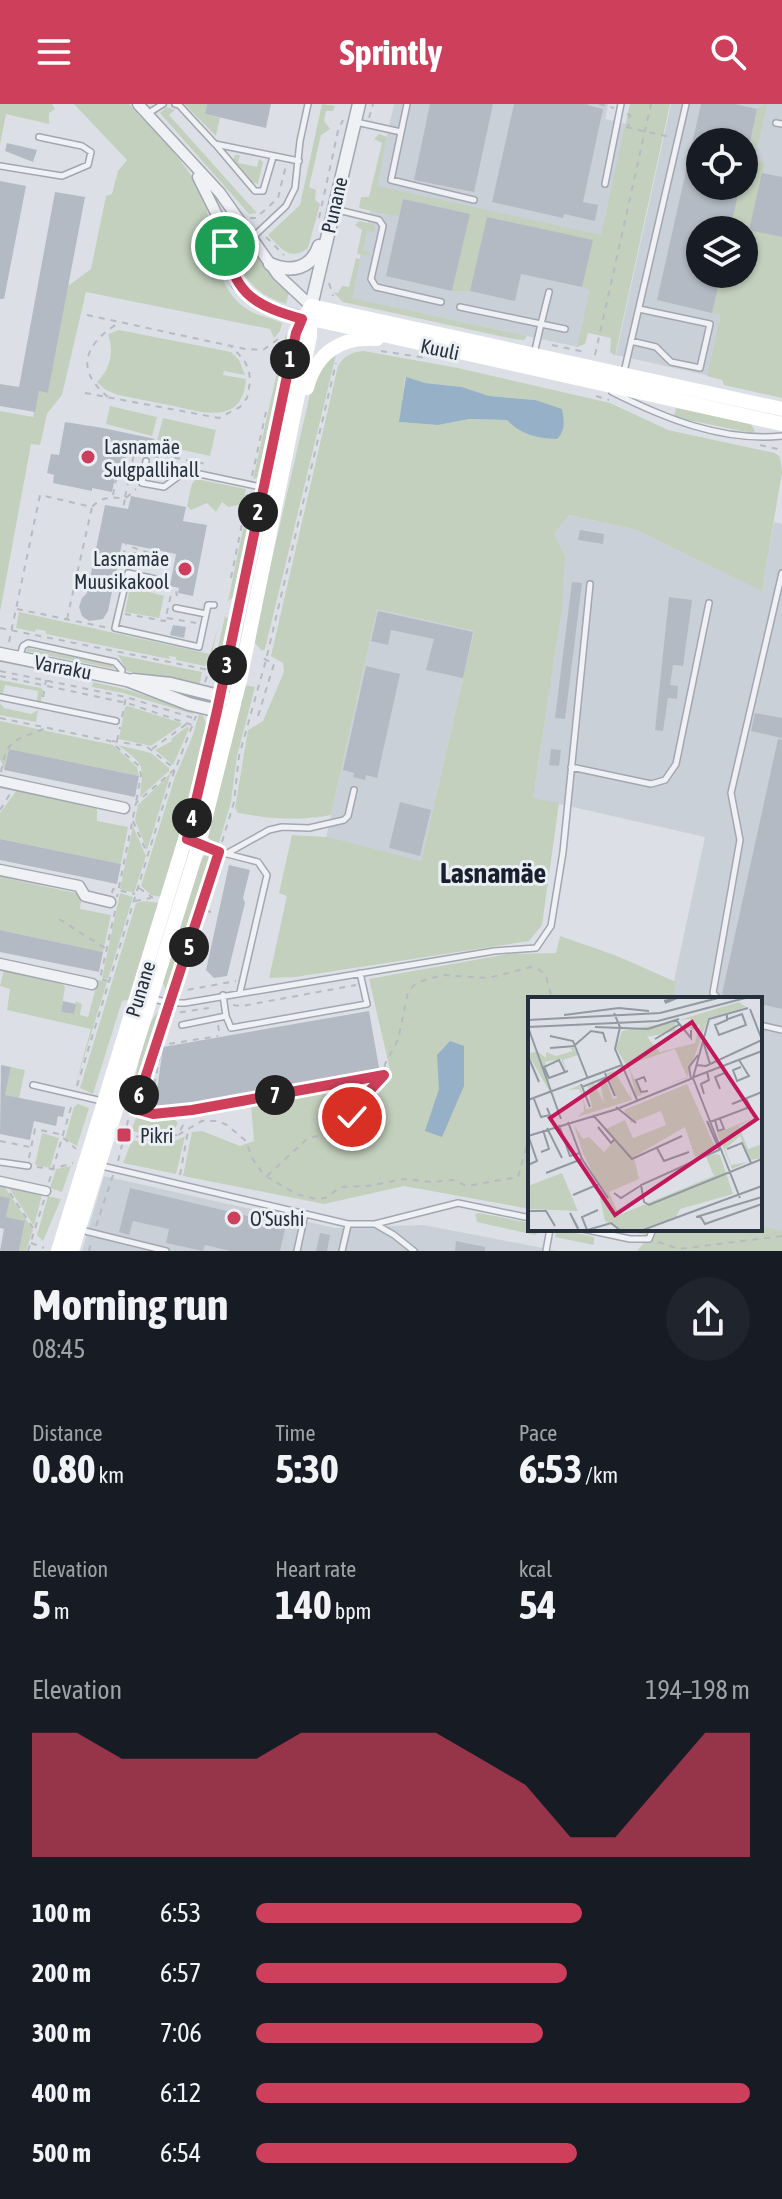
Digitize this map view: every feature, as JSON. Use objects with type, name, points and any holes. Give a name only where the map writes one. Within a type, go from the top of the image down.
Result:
[{"type":"main road","name":"Kuuli","points":[[308,315],[595,390],[782,424]]},
{"type":"main road","name":"Kuuli","points":[[308,315],[534,355],[782,409]]},
{"type":"main road","name":"Punane","points":[[226,705],[245,650],[291,434],[308,315]]},
{"type":"main road","name":"Punane","points":[[72,1251],[72,1227],[84,1160],[111,1104],[193,841],[226,705],[263,488],[296,333],[308,315]]},
{"type":"main road","points":[[291,434],[309,379],[324,354],[335,346],[355,339],[398,340]]},
{"type":"main road","name":"Punane","points":[[51,1250],[72,1227]]},
{"type":"street","name":"Kuuli","points":[[138,104],[257,234],[270,264],[308,315]]},
{"type":"street","name":"Punane","points":[[308,315],[333,209],[361,124],[359,104]]},
{"type":"street","name":"Kuuli","points":[[189,162],[218,217],[237,284],[261,305],[308,315]]},
{"type":"street","points":[[270,264],[288,270],[306,265],[318,250],[333,209]]},
{"type":"street","name":"Varraku","points":[[4,655],[124,680],[176,699],[226,705]]},
{"type":"street","points":[[0,780],[124,808]]},
{"type":"street","points":[[0,870],[79,886],[85,896],[110,902]]},
{"type":"street","points":[[0,964],[92,984]]},
{"type":"street","points":[[2,1182],[46,1191]]},
{"type":"lane","points":[[147,114],[163,104]]},
{"type":"lane","points":[[175,104],[255,191],[263,191],[273,157]]},
{"type":"lane","points":[[257,234],[286,206],[295,188],[308,104]]},
{"type":"lane","points":[[407,104],[391,180],[474,200]]},
{"type":"lane","points":[[624,374],[686,104]]},
{"type":"lane","points":[[605,184],[620,107]]},
{"type":"lane","points":[[361,124],[401,132]]},
{"type":"lane","points":[[0,166],[62,176],[88,165],[91,152],[82,146],[39,137]]},
{"type":"lane","points":[[215,144],[299,161]]},
{"type":"lane","points":[[333,209],[379,220],[383,226],[371,279],[376,287],[441,302]]},
{"type":"lane","points":[[534,355],[549,292]]},
{"type":"lane","points":[[460,307],[565,329]]},
{"type":"lane","points":[[631,341],[656,347],[671,362],[700,368],[710,324],[639,309]]},
{"type":"lane","points":[[595,390],[670,420],[748,436],[782,436]]},
{"type":"lane","points":[[146,461],[142,483],[164,487],[179,476],[195,473],[278,492]]},
{"type":"lane","points":[[160,580],[128,573],[115,628],[199,647],[208,605],[214,605]]},
{"type":"lane","points":[[715,997],[740,840],[731,793],[782,573]]},
{"type":"lane","points":[[145,996],[171,1003],[494,951],[536,948],[551,926],[563,852],[590,584]]},
{"type":"lane","points":[[571,767],[651,784],[665,780],[676,764],[709,603]]},
{"type":"lane","points":[[176,608],[206,614]]},
{"type":"lane","points":[[0,697],[116,721]]},
{"type":"lane","points":[[222,853],[269,830],[309,828],[344,820],[348,816],[354,790]]},
{"type":"lane","points":[[193,841],[222,853],[258,862],[267,875],[240,992]]},
{"type":"lane","points":[[223,995],[231,1028],[367,1004],[360,973]]},
{"type":"lane","points":[[182,1025],[226,1016]]},
{"type":"lane","points":[[762,1025],[782,1030]]},
{"type":"lane","points":[[33,1085],[111,1104]]},
{"type":"lane","points":[[84,1160],[115,1170],[348,1224],[375,1224],[458,1203],[528,1218]]},
{"type":"lane","points":[[0,1162],[28,1166]]},
{"type":"lane","points":[[297,1251],[305,1214]]},
{"type":"lane","points":[[342,1251],[348,1224]]},
{"type":"lane","points":[[375,1224],[414,1251]]},
{"type":"lane","points":[[72,1227],[166,1251]]},
{"type":"lane","points":[[546,1251],[550,1231]]},
{"type":"lane","points":[[592,1231],[630,1239],[649,1239],[652,1231]]},
{"type":"path","points":[[361,124],[373,104]]},
{"type":"path","points":[[579,111],[583,112],[587,104]]},
{"type":"path","points":[[599,104],[620,107]]},
{"type":"path","points":[[595,355],[651,104]]},
{"type":"path","points":[[617,126],[678,138]]},
{"type":"path","points":[[250,218],[256,218],[278,198],[287,160]]},
{"type":"path","points":[[242,210],[250,218],[257,234],[290,259]]},
{"type":"path","points":[[329,283],[333,298]]},
{"type":"path","points":[[87,315],[263,350],[282,337]]},
{"type":"path","points":[[109,398],[96,387],[87,365],[93,343],[120,322]]},
{"type":"path","points":[[85,393],[213,418],[226,415],[240,407],[247,398],[250,382],[244,360],[231,346]]},
{"type":"path","points":[[379,351],[425,358]]},
{"type":"path","points":[[89,1251],[124,1132],[135,1109],[200,910],[222,853],[234,802],[239,756],[266,660],[337,361]]},
{"type":"path","points":[[595,390],[613,401]]},
{"type":"path","points":[[122,513],[134,454],[156,441],[166,456],[175,462]]},
{"type":"path","points":[[756,444],[782,450]]},
{"type":"path","points":[[160,460],[206,464]]},
{"type":"path","points":[[125,499],[142,483]]},
{"type":"path","points":[[92,507],[40,495],[1,676],[125,703],[194,725]]},
{"type":"path","points":[[67,619],[92,507],[99,500],[114,497],[125,499]]},
{"type":"path","points":[[126,545],[152,554],[151,557],[134,553],[133,557],[124,555],[128,534]]},
{"type":"path","points":[[174,543],[165,588],[176,591],[177,596]]},
{"type":"path","points":[[119,612],[165,621],[172,590]]},
{"type":"path","points":[[16,609],[115,628]]},
{"type":"path","points":[[165,617],[204,625]]},
{"type":"path","points":[[0,628],[210,670]]},
{"type":"path","points":[[245,650],[274,664],[258,716]]},
{"type":"path","points":[[2,671],[126,697],[195,719]]},
{"type":"path","points":[[125,703],[126,697]]},
{"type":"path","points":[[0,718],[146,746],[175,769],[136,803]]},
{"type":"path","points":[[151,750],[188,723]]},
{"type":"path","points":[[0,780],[9,744],[47,727]]},
{"type":"path","points":[[109,981],[100,979],[141,775],[139,766],[110,741]]},
{"type":"path","points":[[0,764],[2,769]]},
{"type":"path","points":[[132,820],[148,855]]},
{"type":"path","points":[[110,902],[113,889],[136,894]]},
{"type":"path","points":[[134,901],[151,898]]},
{"type":"path","points":[[200,910],[211,912]]},
{"type":"path","points":[[59,919],[106,949]]},
{"type":"path","points":[[266,1177],[308,1138],[334,1133],[352,1117],[360,1101],[384,1075],[385,1064],[398,1040],[408,992],[416,983],[442,975],[488,978],[531,967],[546,976],[551,997]]},
{"type":"path","points":[[174,992],[243,980]]},
{"type":"path","points":[[224,1005],[242,1006],[362,984]]},
{"type":"path","points":[[151,1113],[162,1045],[218,1036]]},
{"type":"path","points":[[135,1109],[151,1113],[192,1110],[384,1075]]},
{"type":"path","points":[[142,1087],[154,1086]]},
{"type":"path","points":[[192,1110],[202,1121]]},
{"type":"path","points":[[175,1112],[182,1118],[183,1125],[178,1135]]},
{"type":"path","points":[[124,1132],[150,1140],[178,1135],[202,1121],[217,1121],[246,1141],[252,1158],[266,1177],[296,1194],[316,1199],[325,1198],[341,1187],[368,1186],[404,1179],[432,1182],[453,1180],[467,1186],[518,1177],[528,1141]]},
{"type":"path","points":[[28,1166],[53,1169],[84,1160],[59,1134],[35,1129],[30,1153]]},
{"type":"path","points":[[178,1185],[189,1129]]},
{"type":"path","points":[[0,1141],[31,1147]]},
{"type":"path","points":[[2,1182],[35,1230]]},
{"type":"path","points":[[28,1251],[46,1191]]},
{"type":"path","points":[[649,1239],[679,1249],[782,1236]]},
{"type":"path","points":[[31,1242],[51,1250]]},
{"type":"shaded area","points":[[394,104],[608,104],[605,119],[627,124],[578,347],[351,298]]},
{"type":"shaded area","points":[[671,104],[782,104],[782,392],[616,355]]},
{"type":"shaded area","points":[[569,515],[637,530],[762,590],[774,522],[782,524],[782,1232],[762,1227],[762,997],[670,997],[705,837],[533,798],[562,610],[554,534]]},
{"type":"shaded area","points":[[377,609],[474,631],[421,861],[326,838]]},
{"type":"shaded area","points":[[104,1176],[335,1228],[424,1225],[558,1251],[82,1251]]},
{"type":"green space","points":[[0,104],[52,104],[55,109],[49,113],[49,124],[6,114],[0,145]]},
{"type":"green space","points":[[74,104],[129,104],[177,156],[200,191],[220,271],[235,298],[251,312],[282,323],[274,338],[270,329],[86,292],[62,395],[47,414],[40,445],[31,444],[0,612],[0,411],[33,417],[39,391],[48,393],[68,286],[91,269],[106,196],[112,194],[118,171],[127,160]]},
{"type":"green space","points":[[184,104],[207,104],[205,114],[220,118],[216,136]]},
{"type":"green space","points":[[322,104],[335,106],[333,111],[326,111],[324,121],[330,129],[321,135],[309,187],[316,190],[315,200],[320,204],[308,248],[296,254],[286,252],[268,235],[300,205]]},
{"type":"green space","points":[[630,104],[670,104],[615,356],[610,352],[611,338],[588,333],[585,344],[577,347],[590,290],[582,287],[592,240],[487,217],[470,291],[452,291],[469,214],[403,199],[399,217],[359,208],[361,197],[369,197],[382,143],[374,139],[379,134],[387,137],[377,186],[601,235]]},
{"type":"green space","points":[[767,104],[758,146],[758,128],[753,128],[757,109]]},
{"type":"green space","points":[[167,107],[175,110],[169,115],[257,213],[249,214],[160,113]]},
{"type":"green space","points":[[235,155],[240,155],[238,163],[257,167],[259,159],[263,162],[258,184],[252,182],[233,161]]},
{"type":"green space","points":[[758,161],[765,163],[758,192]]},
{"type":"green space","points":[[737,200],[756,200],[752,216],[733,216]]},
{"type":"green space","points":[[230,213],[264,264],[289,292],[286,304],[270,298],[249,282],[238,260]]},
{"type":"green space","points":[[359,221],[372,224],[375,228],[374,232],[367,231],[363,250],[370,252],[370,256],[357,254],[362,230],[355,225]]},
{"type":"green space","points":[[758,231],[782,237],[782,398],[724,385],[722,380],[707,376],[721,315],[712,313],[718,288],[758,288]]},
{"type":"green space","points":[[356,258],[360,259],[352,298],[527,336],[524,340],[514,339],[343,302],[333,292],[338,293],[342,286],[349,287]]},
{"type":"green space","points":[[119,330],[231,352],[239,360],[245,375],[224,371],[223,375],[246,379],[238,404],[230,410],[209,413],[106,390],[97,382],[110,360],[108,334]]},
{"type":"green space","points":[[286,333],[288,340],[257,478],[253,479]]},
{"type":"green space","points":[[359,352],[458,368],[610,403],[668,430],[775,453],[780,457],[782,472],[762,591],[637,530],[569,515],[554,534],[565,556],[562,610],[533,798],[559,803],[542,925],[529,941],[295,977],[269,978],[287,896],[279,893],[292,835],[327,837],[421,861],[474,631],[377,609],[331,815],[284,818],[238,813],[235,808],[248,730],[263,721],[284,672],[283,663],[271,656],[338,366],[348,355]],"holes":[[[405,378],[462,387],[489,396],[535,400],[507,420],[469,419],[438,425],[400,422]]]},
{"type":"green space","points":[[336,355],[265,649],[262,651],[253,641],[314,377],[319,367]]},
{"type":"green space","points":[[110,406],[157,417],[152,436],[106,424]]},
{"type":"green space","points":[[676,408],[751,424],[755,431],[751,433],[674,417]]},
{"type":"green space","points":[[163,418],[216,430],[210,456],[156,444]]},
{"type":"green space","points":[[196,479],[246,489],[243,504],[228,507],[222,502],[216,512],[207,503],[191,510],[187,506]]},
{"type":"green space","points":[[251,491],[255,496],[235,596],[228,601]]},
{"type":"green space","points":[[130,587],[164,596],[159,618],[125,612]]},
{"type":"green space","points":[[19,612],[210,654],[217,630],[211,659],[205,666],[176,660],[176,657],[169,656],[169,659],[46,634],[46,631],[16,628]]},
{"type":"green space","points":[[225,616],[231,620],[220,673],[213,670]]},
{"type":"green space","points":[[28,648],[110,664],[115,669],[26,651]]},
{"type":"green space","points":[[118,655],[202,672],[199,687],[127,671]]},
{"type":"green space","points":[[0,680],[41,688],[41,701],[37,701],[38,691],[5,685],[3,693],[0,693]]},
{"type":"green space","points":[[93,682],[194,711],[193,714],[92,687]]},
{"type":"green space","points":[[244,685],[255,687],[237,756],[231,802],[218,846],[212,844],[208,837]]},
{"type":"green space","points":[[0,703],[4,708],[31,714],[38,710],[36,722],[0,715]]},
{"type":"green space","points":[[125,707],[181,725],[151,746],[119,739]]},
{"type":"green space","points":[[199,714],[208,728],[197,779],[162,897],[151,895],[141,886],[175,777]]},
{"type":"green space","points":[[0,721],[113,745],[137,767],[139,776],[9,749],[4,769],[0,759]]},
{"type":"green space","points":[[188,726],[173,765],[155,750],[172,741]]},
{"type":"green space","points":[[118,745],[151,753],[169,771],[140,797],[141,766]]},
{"type":"green space","points":[[171,773],[147,850],[135,820],[138,805]]},
{"type":"green space","points":[[17,790],[94,805],[97,821],[128,827],[121,864],[0,839],[0,813]]},
{"type":"green space","points":[[133,826],[146,856],[134,893],[120,889]]},
{"type":"green space","points":[[206,855],[214,857],[170,997],[163,982],[201,859]]},
{"type":"green space","points":[[0,877],[76,893],[81,901],[80,909],[111,915],[103,952],[0,930]]},
{"type":"green space","points":[[120,893],[133,897],[108,979],[102,978]]},
{"type":"green space","points":[[136,903],[161,903],[131,999],[122,1001],[93,1094],[80,1088]]},
{"type":"green space","points":[[560,936],[617,956],[676,982],[673,997],[528,997],[528,1209],[404,1186],[324,1204],[183,1176],[192,1132],[202,1131],[240,1146],[254,1141],[251,1105],[392,1078],[369,979],[508,954],[556,953]]},
{"type":"green space","points":[[4,970],[61,982],[65,987],[61,1012],[74,1014],[76,1001],[82,1004],[80,1015],[88,1017],[98,980],[107,982],[74,1090],[91,1029],[7,1010],[10,989],[0,986]]},
{"type":"green space","points":[[159,1011],[165,1011],[134,1104],[130,1104],[143,1042]]},
{"type":"green space","points":[[11,1067],[25,1070],[19,1098],[5,1095]]},
{"type":"green space","points":[[78,1104],[89,1108],[77,1146],[65,1139],[74,1107]]},
{"type":"green space","points":[[137,1115],[171,1116],[178,1123],[173,1132],[153,1135],[131,1131]]},
{"type":"green space","points":[[42,1133],[59,1138],[50,1168],[35,1165]]},
{"type":"green space","points":[[185,1136],[176,1174],[123,1163],[132,1140],[159,1144]]},
{"type":"green space","points":[[71,1166],[62,1192],[50,1188],[56,1169]]},
{"type":"green space","points":[[0,1186],[5,1187],[33,1230],[26,1251],[19,1251],[25,1221],[0,1216],[6,1217],[10,1198],[0,1196]]},
{"type":"green space","points":[[9,1188],[42,1195],[34,1226]]},
{"type":"green space","points":[[48,1196],[61,1199],[43,1241],[37,1235]]},
{"type":"green space","points":[[475,1214],[528,1223],[528,1231],[540,1232],[535,1235],[477,1222]]},
{"type":"green space","points":[[762,1226],[782,1231],[782,1251],[637,1251],[645,1235],[630,1231],[762,1231]]},
{"type":"green space","points":[[566,1231],[594,1237],[594,1245],[555,1237],[556,1233]]},
{"type":"water","points":[[406,377],[425,383],[462,387],[489,396],[535,400],[562,409],[563,429],[557,439],[530,435],[507,420],[469,419],[438,425],[399,422]]},
{"type":"water","points":[[450,1041],[464,1046],[464,1086],[442,1137],[425,1131],[439,1089],[437,1055]]},
{"type":"building","points":[[207,104],[271,104],[266,128],[205,114]]},
{"type":"building","points":[[430,104],[493,104],[474,192],[414,180]]},
{"type":"building","points":[[514,104],[583,104],[603,109],[583,202],[598,205],[595,221],[564,214],[563,218],[492,202]]},
{"type":"building","points":[[701,104],[735,104],[757,109],[753,128],[696,128]]},
{"type":"building","points":[[7,143],[37,150],[33,162],[5,151]]},
{"type":"building","points":[[686,171],[686,200],[737,200],[733,216],[686,216],[686,288],[718,288],[712,313],[657,300]]},
{"type":"building","points":[[762,173],[782,177],[782,237],[758,232],[758,216],[752,216]]},
{"type":"building","points":[[0,181],[26,186],[4,299],[0,299]]},
{"type":"building","points":[[55,192],[85,197],[48,393],[39,391],[35,412],[0,406],[0,384],[19,387]]},
{"type":"building","points":[[403,199],[470,214],[452,291],[386,276]]},
{"type":"building","points":[[487,217],[593,240],[582,287],[521,274],[515,301],[470,291]]},
{"type":"building","name":"Lasnamäe Sulgpallihall","points":[[65,422],[155,439],[133,452],[128,451],[112,492],[92,488],[92,491],[53,483],[54,475],[47,473],[51,454],[59,455]]},
{"type":"building","points":[[131,496],[186,507],[183,521],[207,525],[193,596],[178,593],[179,588],[170,586],[176,554],[122,543],[108,611],[103,619],[89,621],[82,616],[79,607],[87,593],[105,505],[128,509]]},
{"type":"building","points":[[580,530],[604,534],[603,544],[578,540]]},
{"type":"building","points":[[572,582],[582,583],[565,719],[555,718]]},
{"type":"building","points":[[669,597],[692,600],[683,666],[673,665],[670,685],[678,686],[677,699],[668,698],[663,731],[655,730]]},
{"type":"building","points":[[378,611],[473,632],[463,678],[426,670],[434,639],[391,630],[388,645],[371,641]]},
{"type":"building","points":[[173,625],[186,627],[184,638],[170,635]]},
{"type":"building","points":[[366,666],[400,674],[377,778],[366,775],[365,780],[343,770]]},
{"type":"building","points":[[755,713],[782,718],[782,738],[751,731]]},
{"type":"building","points":[[778,739],[782,740],[782,1009],[762,1004],[762,997],[722,994]]},
{"type":"building","points":[[9,749],[139,776],[135,797],[4,770]]},
{"type":"building","points":[[551,749],[561,750],[559,766],[549,765]]},
{"type":"building","points":[[400,802],[431,810],[420,856],[389,848]]},
{"type":"building","points":[[0,839],[121,864],[117,884],[0,860]]},
{"type":"building","points":[[229,865],[250,870],[227,976],[214,978],[206,970]]},
{"type":"building","points":[[0,930],[103,952],[99,972],[0,952]]},
{"type":"building","points":[[63,1001],[76,1004],[74,1014],[61,1012]]},
{"type":"building","points":[[369,1011],[380,1073],[154,1112],[163,1047]]},
{"type":"building","points":[[1,1065],[11,1067],[5,1095],[65,1107],[63,1117],[58,1116],[56,1126],[34,1121],[30,1140],[0,1134]]},
{"type":"building","points":[[130,1188],[286,1225],[280,1251],[231,1251],[205,1245],[203,1251],[166,1243],[169,1229],[133,1221],[129,1235],[119,1232]]},
{"type":"building","points":[[0,1196],[10,1198],[6,1217],[25,1221],[19,1251],[0,1251],[4,1229],[0,1228]]},
{"type":"building","points":[[320,1233],[330,1235],[327,1251],[316,1251]]},
{"type":"building","points":[[456,1241],[485,1247],[485,1251],[455,1251]]},
{"type":"place","name":"Lasnamäe Sulgpallihall","points":[[88,457]]},
{"type":"place","name":"Lasnamäe Muusikakool","points":[[185,569]]},
{"type":"place","name":"Pikri","points":[[124,1135]]},
{"type":"place","name":"O'Sushi","points":[[234,1218]]},
{"type":"district","name":"Lasnamäe","points":[[493,873]]},
{"type":"route","points":[[225,246],[237,284],[247,295],[261,305],[302,319],[296,333],[187,839],[219,852],[135,1109],[153,1114],[192,1110],[384,1075],[360,1101],[352,1117]]}]
